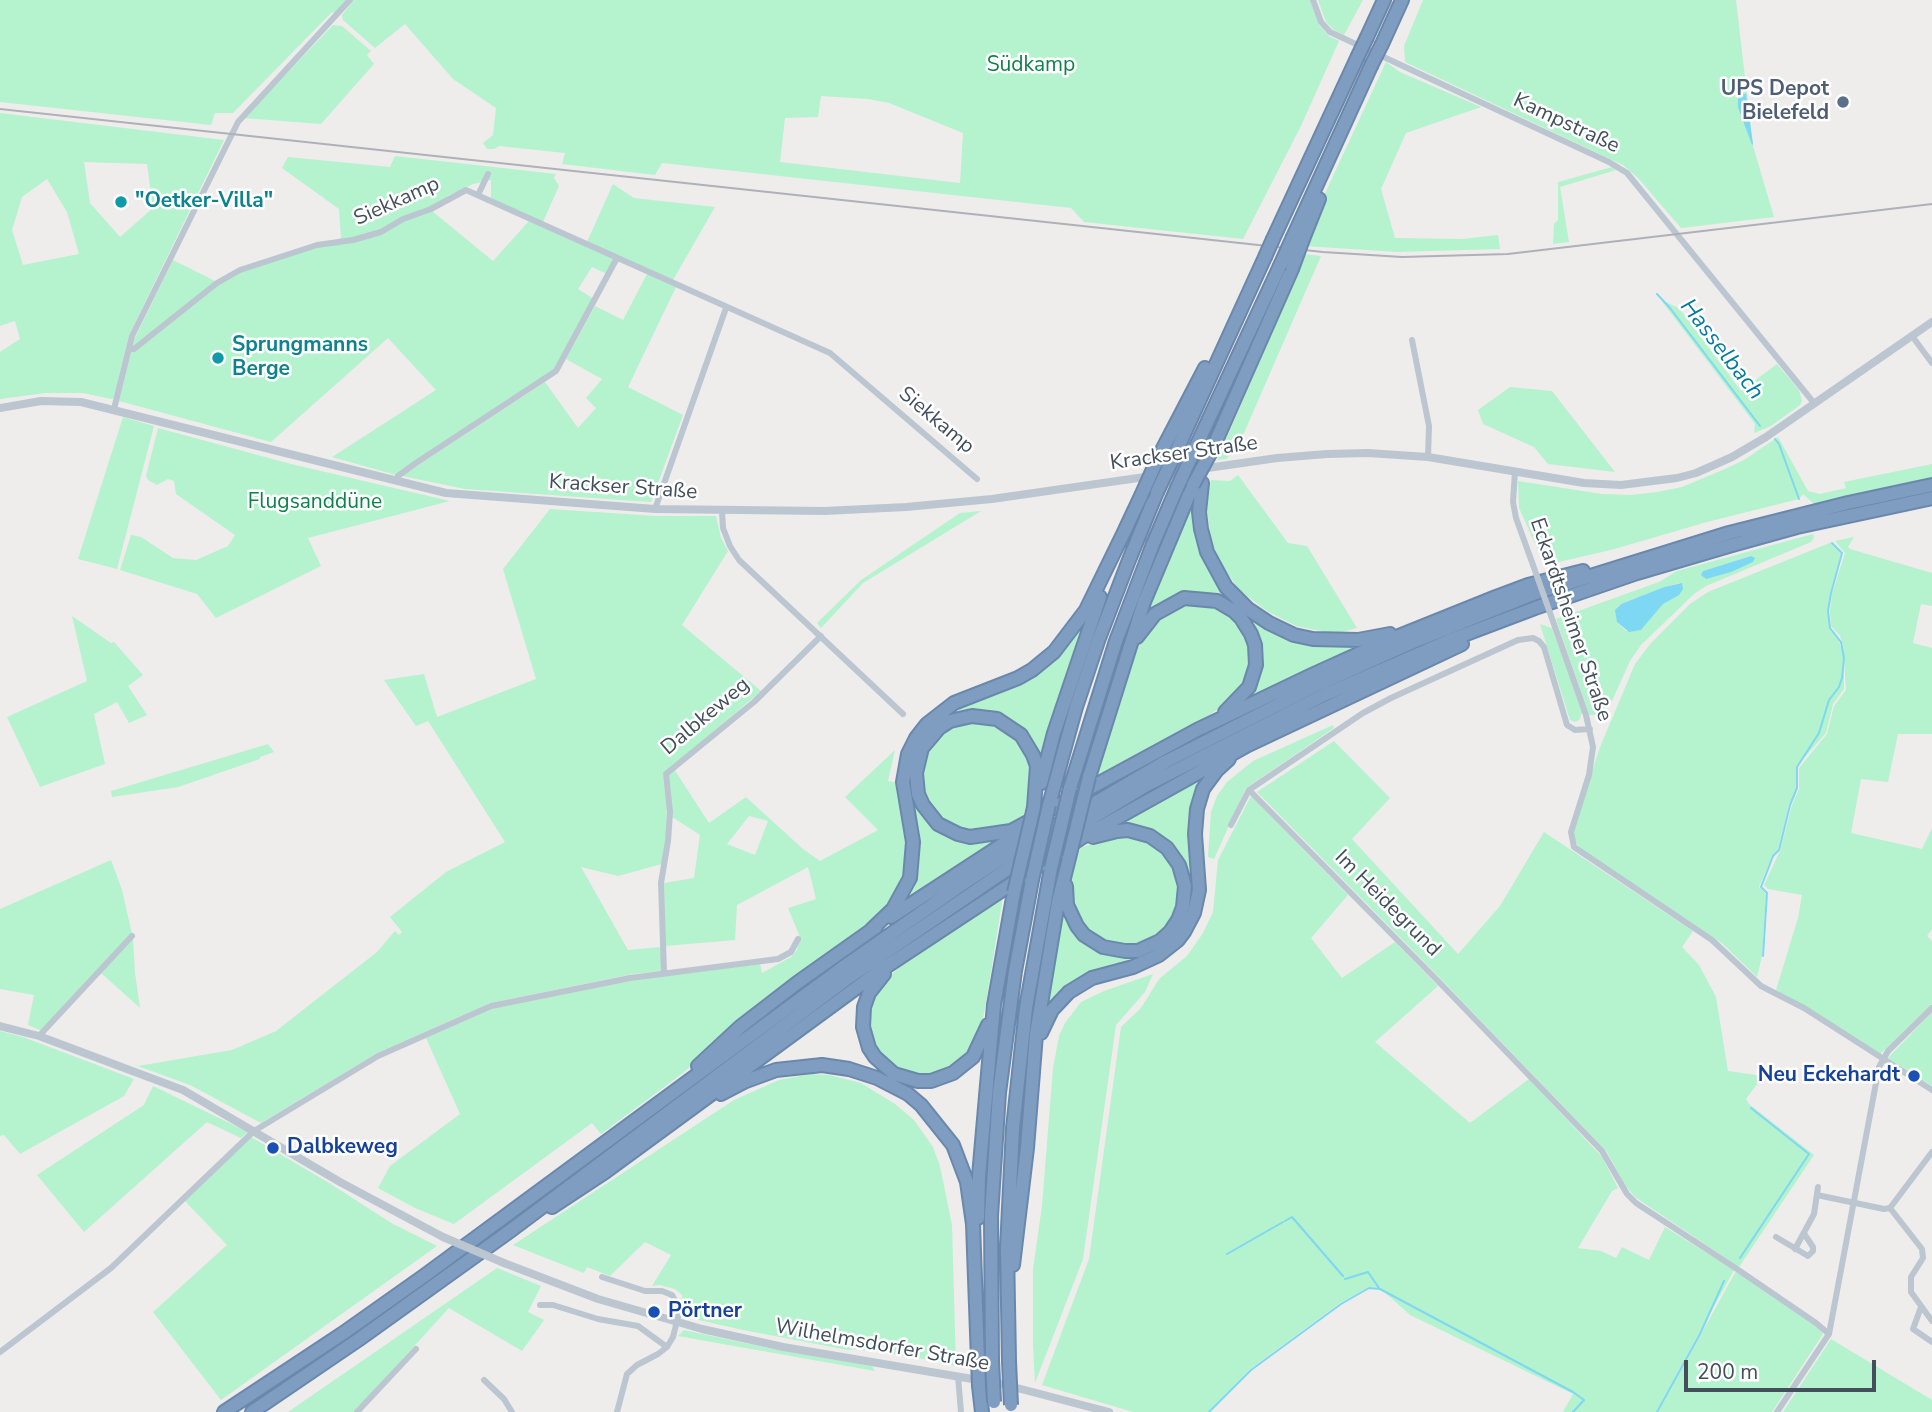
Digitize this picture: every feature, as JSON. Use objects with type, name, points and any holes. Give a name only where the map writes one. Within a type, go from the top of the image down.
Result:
[{"type":"highway","points":[[988,1407],[992,1361],[991,1216],[998,1105],[1014,971],[1032,880],[1054,806],[1073,718],[1098,641],[1157,492],[1384,0]]},
{"type":"highway","points":[[1007,1296],[1023,1188],[1036,1034],[1046,966],[1089,776],[1144,602],[1198,484],[1334,149],[1402,0]]},
{"type":"highway","points":[[1012,1408],[1007,1296],[1010,1162],[1019,1059],[1050,863],[1070,788],[1116,641],[1153,544],[1193,453],[1285,268]]},
{"type":"highway","points":[[975,1264],[978,1252],[979,1176],[994,1004],[1014,892],[1054,733],[1087,634],[1140,496],[1232,313],[1244,303]]},
{"type":"highway","points":[[1198,484],[1200,529],[1212,565],[1233,595],[1269,624],[1294,635],[1334,642],[1381,636],[1444,618]]},
{"type":"highway","points":[[224,1412],[342,1334],[842,968],[972,878],[1049,829],[1165,762],[1319,684],[1413,642],[1536,593],[1781,519],[1932,485]]},
{"type":"highway","points":[[252,1412],[510,1231],[849,978],[1001,873],[1084,821],[1197,758],[1324,695],[1462,636],[1552,602],[1637,573],[1797,527],[1932,498]]},
{"type":"highway","points":[[871,930],[893,909],[910,878],[913,842],[903,782],[908,754],[916,738],[927,724],[954,703],[1018,678],[1054,652],[1086,610],[1128,524]]},
{"type":"highway","points":[[1034,807],[1037,766],[1033,755],[1021,735],[997,719],[972,716],[950,721],[939,728],[922,748],[915,773],[918,794],[930,816],[947,829],[970,837],[997,835],[1027,824],[1054,806],[1197,730],[1312,675],[1444,618],[1543,580],[1625,564]]},
{"type":"highway","points":[[1126,656],[1154,614],[1184,598],[1206,599],[1225,606],[1241,618],[1255,645],[1253,677],[1249,687],[1232,707],[1197,730]]},
{"type":"highway","points":[[510,1231],[571,1196],[900,958],[1050,863],[1123,813],[1216,761],[1552,602]]},
{"type":"highway","points":[[1035,1054],[1046,1020],[1069,992],[1092,978],[1133,967],[1159,956],[1184,932],[1194,913],[1199,890],[1195,820],[1203,789],[1226,762],[1256,742]]},
{"type":"highway","points":[[656,1105],[740,1027],[871,930],[1054,806]]},
{"type":"highway","points":[[1050,863],[1104,833],[1128,830],[1150,836],[1167,848],[1179,865],[1185,886],[1183,908],[1170,932],[1148,947],[1138,951],[1102,947],[1084,935],[1071,915],[1067,905],[1067,864]]},
{"type":"highway","points":[[900,958],[876,982],[869,993],[863,1016],[869,1048],[883,1066],[894,1074],[906,1079],[931,1081],[962,1067],[979,1047],[994,1004]]},
{"type":"highway","points":[[669,1124],[746,1081],[776,1070],[822,1065],[849,1069],[877,1078],[908,1094],[921,1105],[953,1145],[967,1182],[973,1224],[978,1360],[988,1407]]},
{"type":"street","points":[[114,409],[132,336],[238,122],[350,0]]},
{"type":"street","name":"Kampstraße","points":[[1313,0],[1321,22],[1330,32],[1609,162],[1627,173],[1814,403]]},
{"type":"street","points":[[478,195],[488,174]]},
{"type":"street","name":"Siekkamp","points":[[129,349],[134,349],[217,283],[240,270],[317,245],[374,234],[466,190],[830,353],[977,479]]},
{"type":"street","points":[[395,481],[416,463],[556,371],[617,258]]},
{"type":"street","points":[[655,509],[726,308]]},
{"type":"street","name":"Krackser Straße","points":[[0,408],[41,401],[81,402],[446,493],[655,509],[824,511],[919,506],[992,499],[1278,458],[1327,454],[1368,453],[1428,457],[1603,484],[1640,484],[1677,478],[1715,466],[1749,448],[1932,322]]},
{"type":"street","points":[[1912,336],[1932,363]]},
{"type":"street","points":[[1412,340],[1429,426],[1428,457]]},
{"type":"street","name":"Eckardtsheimer Straße","points":[[1515,471],[1512,490],[1514,510],[1590,729],[1593,747],[1592,760],[1571,832],[1574,847],[1712,940],[1761,986],[1804,1008],[1932,1090]]},
{"type":"street","points":[[722,511],[723,528],[739,560],[903,714]]},
{"type":"street","name":"Dalbkeweg","points":[[664,973],[661,883],[670,812],[666,774],[754,702],[821,636]]},
{"type":"street","points":[[1231,825],[1249,790],[1383,702],[1526,638],[1533,638],[1544,647],[1567,724],[1575,730],[1590,729]]},
{"type":"street","name":"Im Heidegrund","points":[[1249,790],[1602,1151],[1623,1188],[1636,1203],[1737,1269],[1829,1334]]},
{"type":"street","points":[[39,1036],[132,936]]},
{"type":"street","points":[[0,1352],[111,1268],[254,1130],[379,1056],[491,1006],[630,978],[778,959],[791,952],[798,939]]},
{"type":"street","points":[[1777,1412],[1829,1334],[1882,1059],[1932,1008]]},
{"type":"street","name":"Wilhelmsdorfer Straße","points":[[0,1026],[39,1036],[183,1090],[340,1182],[443,1237],[598,1299],[677,1323],[783,1347],[958,1376],[1039,1393],[1109,1412]]},
{"type":"street","points":[[1795,1250],[1805,1235],[1807,1222],[1814,1212],[1818,1191],[1884,1209],[1890,1208],[1932,1152]]},
{"type":"street","points":[[1890,1208],[1923,1248],[1923,1258],[1914,1270],[1911,1280],[1913,1297],[1932,1321]]},
{"type":"street","points":[[1776,1237],[1805,1256],[1811,1255],[1813,1247],[1805,1235]]},
{"type":"street","points":[[602,1277],[633,1288],[663,1291],[672,1296],[680,1309],[673,1337],[667,1347],[627,1374],[617,1412]]},
{"type":"street","points":[[540,1305],[553,1305],[598,1319],[638,1326],[667,1347]]},
{"type":"street","points":[[1921,1307],[1913,1329],[1932,1342]]},
{"type":"street","points":[[357,1412],[416,1349]]},
{"type":"street","points":[[958,1376],[961,1412]]},
{"type":"street","points":[[484,1380],[504,1399],[512,1412]]},
{"type":"green space","points":[[0,0],[347,0],[336,14],[332,12],[233,113],[215,113],[211,125],[0,102]]},
{"type":"green space","name":"Südkamp","points":[[354,0],[1310,0],[1319,25],[1329,36],[1339,41],[1301,126],[1243,239],[1084,222],[1071,208],[662,163],[655,175],[562,164],[565,153],[499,146],[487,149],[483,143],[493,135],[496,108],[453,79],[405,24],[375,48],[343,20],[342,15]],"holes":[[[821,96],[889,103],[963,133],[960,183],[780,162],[785,118],[818,117]]]},
{"type":"green space","points":[[1318,0],[1363,0],[1344,35],[1326,22]]},
{"type":"green space","points":[[1423,0],[1736,0],[1753,146],[1774,217],[1681,228],[1638,178],[1623,165],[1405,62],[1404,46]]},
{"type":"green space","points":[[333,25],[342,26],[371,51],[367,55],[374,64],[321,124],[244,118]]},
{"type":"green space","points":[[1386,62],[1400,72],[1481,107],[1406,133],[1381,189],[1395,238],[1462,239],[1498,235],[1500,249],[1397,252],[1305,246],[1321,202]]},
{"type":"green space","points":[[0,113],[224,140],[129,335],[114,398],[83,393],[45,393],[0,399],[0,352],[20,339],[15,321],[0,326]],"holes":[[[84,162],[147,164],[153,208],[120,237],[90,203]],[[47,179],[67,212],[79,254],[23,265],[12,230],[22,197]]]},
{"type":"green space","points":[[395,156],[556,174],[554,178],[559,186],[543,222],[491,199],[491,180],[473,184],[447,196],[449,200],[432,211],[493,261],[529,221],[614,259],[607,274],[592,267],[578,289],[594,299],[555,370],[396,475],[332,457],[436,390],[388,338],[271,442],[119,401],[134,340],[173,260],[215,281],[241,267],[341,238],[339,209],[282,168],[288,157],[390,167]]},
{"type":"green space","points":[[1612,167],[1616,170],[1560,187],[1569,242],[1553,244],[1554,224],[1558,220],[1558,182]]},
{"type":"green space","points":[[613,184],[634,198],[715,207],[673,280],[587,242]]},
{"type":"green space","points":[[1302,254],[1321,256],[1237,449],[1226,459],[1217,460],[1264,352]]},
{"type":"green space","points":[[647,274],[676,287],[628,387],[683,415],[651,502],[465,489],[402,476],[545,382],[578,428],[596,408],[586,398],[602,379],[566,359],[595,306],[623,320]]},
{"type":"green space","points":[[1661,300],[1679,308],[1741,391],[1777,364],[1799,390],[1802,401],[1800,405],[1771,426],[1754,433],[1755,424]]},
{"type":"green space","points":[[1510,387],[1552,391],[1615,472],[1548,464],[1534,447],[1483,424],[1478,410]]},
{"type":"green space","points":[[123,417],[154,426],[117,569],[78,559]]},
{"type":"green space","name":"Flugsanddüne","points":[[158,428],[291,464],[450,501],[308,538],[321,566],[216,618],[197,594],[120,570],[131,535],[141,537],[173,558],[196,560],[228,546],[235,535],[176,494],[174,481],[168,479],[157,485],[148,480],[146,476]]},
{"type":"green space","points":[[1778,437],[1808,491],[1820,494],[1846,488],[1844,482],[1932,464],[1932,479],[1814,504],[1803,494],[1799,499],[1545,565],[1519,508],[1518,481],[1602,494],[1657,492],[1682,487],[1725,469],[1744,460]]},
{"type":"green space","points":[[1238,475],[1288,543],[1307,546],[1357,628],[1326,632],[1296,626],[1267,611],[1238,589],[1218,558],[1211,539],[1206,502],[1211,480],[1230,481]]},
{"type":"green space","points":[[1195,493],[1194,507],[1235,603],[1327,645],[1363,645],[1242,703],[1261,656],[1233,605],[1213,594],[1194,593],[1176,596],[1160,603],[1145,618]]},
{"type":"green space","points":[[550,509],[656,516],[716,516],[721,538],[728,551],[682,625],[761,691],[663,775],[667,808],[662,864],[618,876],[581,867],[628,950],[661,947],[662,971],[633,974],[490,1003],[377,1053],[261,1123],[190,1085],[132,1064],[138,1066],[232,1050],[276,1031],[377,952],[395,931],[399,935],[402,932],[390,917],[446,872],[505,842],[428,721],[416,726],[384,680],[424,674],[437,717],[536,679],[503,569]]},
{"type":"green space","points":[[981,511],[863,583],[821,628],[817,623],[861,580],[960,513]]},
{"type":"green space","points":[[1813,534],[1814,537],[1811,542],[1706,586],[1694,594],[1641,645],[1630,661],[1612,701],[1600,715],[1589,715],[1556,619],[1659,582],[1677,571]],"holes":[[[1751,556],[1753,562],[1705,579],[1703,571]],[[1680,583],[1641,630],[1626,631],[1617,622],[1617,607],[1621,604]]]},
{"type":"green space","points":[[1854,537],[1848,547],[1850,549],[1932,573],[1932,606],[1921,604],[1913,643],[1932,648],[1932,734],[1898,734],[1888,782],[1861,779],[1851,833],[1922,849],[1932,828],[1932,929],[1927,936],[1932,941],[1932,1004],[1880,1054],[1776,990],[1798,918],[1802,895],[1768,889],[1764,885],[1780,851],[1799,789],[1799,768],[1827,734],[1834,706],[1846,690],[1843,645],[1840,636],[1831,626],[1830,611],[1832,594],[1845,553],[1835,541]]},
{"type":"green space","points":[[1832,542],[1841,553],[1830,593],[1828,612],[1830,628],[1838,637],[1844,659],[1844,689],[1833,704],[1826,733],[1796,767],[1797,788],[1789,804],[1778,849],[1772,856],[1759,887],[1766,894],[1762,956],[1757,977],[1723,944],[1580,848],[1573,831],[1600,747],[1635,664],[1651,643],[1690,604],[1708,592]]},
{"type":"green space","points":[[1186,603],[1217,605],[1243,628],[1250,645],[1251,664],[1246,683],[1236,696],[1204,719],[1096,777],[1124,680],[1138,643],[1159,616]]},
{"type":"green space","points":[[72,616],[111,643],[114,642],[143,675],[128,686],[147,715],[129,723],[117,702],[94,714],[105,764],[40,787],[7,717],[87,681]]},
{"type":"green space","points":[[1085,623],[1040,763],[999,715],[934,725],[952,712],[1064,649]]},
{"type":"green space","points":[[1540,624],[1552,628],[1583,711],[1575,722],[1570,720]]},
{"type":"green space","points":[[965,720],[995,721],[1016,737],[1028,759],[1031,778],[1027,802],[1022,821],[1014,826],[981,833],[965,831],[939,817],[927,802],[920,774],[923,757],[938,735]]},
{"type":"green space","points":[[1333,725],[1334,728],[1246,788],[1214,859],[1208,857],[1211,812],[1217,796],[1227,782],[1253,761]]},
{"type":"green space","points":[[1334,741],[1390,798],[1352,839],[1458,954],[1500,906],[1544,832],[1693,931],[1682,947],[1699,965],[1716,997],[1728,1071],[1763,1076],[1746,1099],[1749,1104],[1814,1155],[1739,1267],[1635,1197],[1625,1185],[1607,1152],[1257,792]]},
{"type":"green space","points":[[268,744],[274,752],[260,759],[178,787],[112,797],[111,791]]},
{"type":"green space","points":[[895,750],[888,781],[899,783],[910,847],[908,869],[897,899],[878,918],[726,1035],[683,1073],[601,1134],[592,1123],[454,1224],[415,1208],[378,1188],[390,1166],[460,1114],[426,1038],[490,1009],[627,981],[760,964],[762,973],[791,957],[797,950],[800,937],[788,908],[816,899],[808,867],[737,905],[735,940],[665,946],[664,883],[694,878],[700,835],[672,817],[669,775],[674,769],[709,823],[746,797],[820,861],[878,830],[845,797]],"holes":[[[749,816],[768,821],[755,855],[727,844]]]},
{"type":"green space","points":[[911,757],[912,785],[941,830],[1003,838],[907,901],[916,883],[919,861],[907,772]]},
{"type":"green space","points":[[1207,776],[1197,794],[1192,816],[1194,897],[1179,933],[1153,954],[1077,981],[1059,995],[1046,1013],[1043,1013],[1062,914],[1080,938],[1099,952],[1122,957],[1142,954],[1156,948],[1179,928],[1185,916],[1191,887],[1181,856],[1159,835],[1114,824]]},
{"type":"green space","points":[[1251,796],[1348,895],[1311,938],[1342,978],[1395,942],[1438,986],[1375,1042],[1470,1123],[1529,1079],[1602,1157],[1618,1188],[1612,1191],[1578,1248],[1601,1251],[1616,1258],[1622,1247],[1649,1260],[1665,1227],[1734,1270],[1656,1412],[1563,1412],[1573,1394],[1410,1315],[1380,1288],[1369,1287],[1340,1303],[1250,1369],[1208,1412],[1133,1412],[1042,1385],[1089,1259],[1121,1027],[1141,1008],[1159,979],[1187,956],[1203,933],[1213,912],[1218,860]]},
{"type":"green space","points":[[1115,836],[1145,839],[1168,855],[1175,866],[1181,892],[1175,918],[1158,937],[1138,946],[1114,946],[1094,937],[1083,926],[1071,898],[1071,879],[1080,848]]},
{"type":"green space","points":[[111,860],[122,890],[132,934],[42,1031],[28,1025],[34,995],[0,989],[0,909]]},
{"type":"green space","points":[[1003,896],[982,1023],[973,1046],[962,1060],[934,1074],[918,1075],[902,1071],[885,1061],[870,1034],[873,996],[883,982],[900,967]]},
{"type":"green space","points":[[133,939],[135,973],[140,1008],[101,973]]},
{"type":"green space","points":[[1153,974],[1145,992],[1116,1025],[1083,1259],[1035,1383],[1033,1269],[1042,1206],[1053,1068],[1059,1036],[1081,1002]]},
{"type":"green space","points":[[1932,1012],[1932,1086],[1888,1058]]},
{"type":"green space","points":[[0,1031],[23,1037],[134,1079],[124,1096],[20,1154],[4,1135],[0,1136]]},
{"type":"green space","points":[[811,1074],[829,1075],[861,1083],[895,1104],[914,1120],[933,1147],[940,1166],[952,1225],[956,1366],[858,1349],[848,1350],[686,1317],[682,1295],[675,1289],[652,1286],[671,1255],[645,1242],[610,1276],[587,1267],[584,1273],[513,1245],[734,1100],[779,1080]]},
{"type":"green space","points":[[153,1086],[248,1132],[241,1138],[207,1122],[84,1232],[37,1175],[144,1105]]},
{"type":"green space","points":[[251,1137],[393,1224],[437,1246],[221,1400],[153,1312],[227,1245],[185,1201]]},
{"type":"green space","points":[[497,1268],[541,1286],[528,1312],[544,1320],[522,1351],[449,1308],[354,1412],[288,1412]]},
{"type":"green space","points":[[1736,1271],[1823,1334],[1772,1412],[1658,1412]]},
{"type":"green space","points":[[684,1330],[772,1349],[872,1366],[875,1371],[678,1336]]},
{"type":"green space","points":[[1831,1339],[1932,1400],[1932,1412],[1783,1412]]},
{"type":"water","points":[[1746,93],[1752,145],[1738,107],[1738,99]]},
{"type":"water","points":[[1751,556],[1755,558],[1753,562],[1731,572],[1706,579],[1701,575],[1703,571]]},
{"type":"water","points":[[1682,583],[1683,589],[1679,595],[1663,604],[1641,630],[1629,632],[1617,622],[1615,610],[1621,604]]},
{"type":"waterway","name":"Hasselbach","points":[[1657,294],[1760,426]]},
{"type":"waterway","points":[[1775,439],[1799,499]]},
{"type":"waterway","points":[[1763,956],[1767,893],[1761,887],[1773,856],[1779,850],[1797,788],[1797,767],[1819,733],[1829,700],[1842,678],[1844,658],[1841,642],[1830,628],[1828,611],[1842,553],[1832,543]]},
{"type":"waterway","name":"Hasselbach","points":[[1740,1258],[1809,1154],[1751,1108]]},
{"type":"waterway","points":[[1285,1221],[1292,1217],[1343,1276]]},
{"type":"waterway","points":[[1227,1254],[1283,1222]]},
{"type":"waterway","points":[[1345,1279],[1368,1272],[1379,1288]]},
{"type":"waterway","name":"Hasselbach","points":[[1657,1412],[1700,1334],[1724,1281]]},
{"type":"waterway","points":[[1209,1412],[1251,1370],[1341,1304],[1369,1288],[1380,1289],[1573,1392],[1584,1400],[1573,1412]]},
{"type":"railway","points":[[0,109],[1323,252],[1402,257],[1508,254],[1932,204]]},
{"type":"place","name":"UPS Depot Bielefeld","points":[[1843,102]]},
{"type":"place","name":"\"Oetker-Villa\"","points":[[121,202]]},
{"type":"place","name":"Sprungmanns Berge","points":[[218,358]]},
{"type":"place","name":"Neu Eckehardt","points":[[1914,1076]]},
{"type":"place","name":"Dalbkeweg","points":[[273,1148]]},
{"type":"place","name":"Pörtner","points":[[654,1312]]}]
